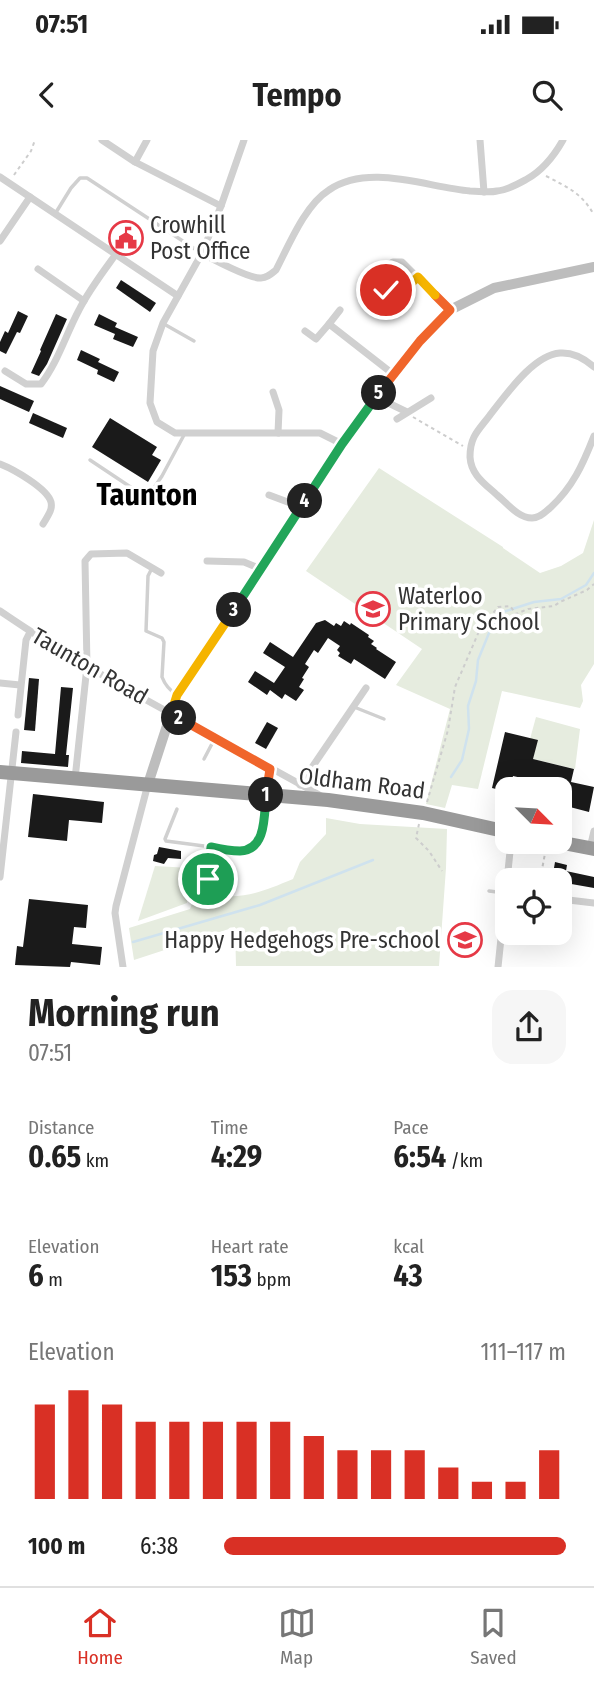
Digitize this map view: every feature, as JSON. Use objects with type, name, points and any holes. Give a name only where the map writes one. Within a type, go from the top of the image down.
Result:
[{"type":"highway","name":"Oldham Road","points":[[6,772],[328,800],[423,813],[495,829]]},
{"type":"highway","points":[[572,844],[592,848]]},
{"type":"street","points":[[102,140],[135,162],[221,206]]},
{"type":"street","points":[[135,162],[148,140]]},
{"type":"street","points":[[244,140],[202,253],[163,323],[153,351],[150,403],[158,422],[174,433],[320,433],[342,444]]},
{"type":"street","points":[[481,140],[484,192]]},
{"type":"street","points":[[202,253],[253,278],[270,276],[315,201],[327,190],[344,181],[371,176],[463,190],[498,191],[538,173],[563,140]]},
{"type":"street","points":[[0,177],[178,296]]},
{"type":"street","points":[[0,241],[30,197]]},
{"type":"street","points":[[5,371],[26,384],[41,384],[84,301],[116,254]]},
{"type":"street","points":[[418,277],[399,294],[386,290],[379,282],[380,271],[393,262],[402,262],[418,277],[450,310]]},
{"type":"street","points":[[123,967],[116,906],[148,784],[177,695],[342,444],[393,374],[450,310],[494,288],[594,267]]},
{"type":"street","points":[[38,269],[84,301]]},
{"type":"street","points":[[305,331],[316,339],[340,310]]},
{"type":"street","points":[[329,324],[393,374]]},
{"type":"street","points":[[594,367],[573,354],[561,353],[539,361],[511,387],[474,437],[470,458],[472,470],[520,515],[531,518],[541,516],[576,479],[594,436]]},
{"type":"street","points":[[273,392],[279,410],[278,433]]},
{"type":"street","points":[[376,397],[407,412]]},
{"type":"street","points":[[397,419],[431,398]]},
{"type":"street","points":[[0,464],[14,470],[46,494],[51,506],[43,524]]},
{"type":"street","points":[[269,495],[301,507]]},
{"type":"street","points":[[75,779],[87,666],[85,561],[91,554],[127,553],[160,573]]},
{"type":"street","points":[[207,561],[244,562],[261,569]]},
{"type":"street","name":"Taunton Road","points":[[0,611],[87,666],[328,800]]},
{"type":"street","points":[[18,715],[26,640],[30,632]]},
{"type":"street","points":[[0,683],[20,685]]},
{"type":"street","points":[[300,785],[366,688]]},
{"type":"street","points":[[0,877],[6,772],[16,732]]},
{"type":"street","points":[[227,849],[243,851],[256,845],[263,832],[270,769]]},
{"type":"street","points":[[592,848],[594,831]]},
{"type":"street","points":[[572,900],[594,903]]},
{"type":"street","points":[[498,967],[500,945]]},
{"type":"lane","points":[[55,214],[71,188],[80,178],[87,178],[202,253]]},
{"type":"lane","points":[[163,323],[194,341]]},
{"type":"lane","points":[[90,460],[147,498],[185,433]]},
{"type":"lane","points":[[152,568],[148,576],[146,631],[162,638],[164,642],[162,677],[170,690],[177,695]]},
{"type":"lane","points":[[354,706],[384,719]]},
{"type":"lane","points":[[204,759],[215,738]]},
{"type":"lane","points":[[177,809],[166,841],[227,849]]},
{"type":"lane","points":[[208,879],[211,847]]},
{"type":"lane","points":[[489,891],[495,892]]},
{"type":"path","points":[[9,183],[31,151],[35,140]]},
{"type":"path","points":[[538,173],[579,194],[594,215]]},
{"type":"path","points":[[407,412],[471,449]]},
{"type":"path","points":[[442,871],[429,851],[416,838],[448,730],[455,687],[480,629],[498,607],[510,606],[516,614],[528,609],[554,606],[594,584]]},
{"type":"shaded area","points":[[379,468],[540,573],[561,566],[583,553],[594,520],[594,664],[581,685],[583,701],[580,708],[502,691],[478,789],[452,785],[445,808],[426,804],[450,709],[396,685],[422,649],[306,571]]},
{"type":"shaded area","points":[[536,717],[580,729],[575,769],[533,759],[537,740],[530,739]]},
{"type":"shaded area","points":[[326,818],[360,824],[447,829],[439,966],[236,966],[235,927],[134,960],[129,928],[190,909],[197,890],[223,896],[246,895],[293,879],[300,862],[326,834]]},
{"type":"shaded area","points":[[155,866],[190,868],[187,903],[138,921]]},
{"type":"building","points":[[121,280],[156,303],[150,312],[116,288]]},
{"type":"building","points":[[18,311],[28,316],[6,354],[0,351],[0,342],[5,331],[8,333]]},
{"type":"building","points":[[56,314],[67,319],[39,376],[31,373]]},
{"type":"building","points":[[99,314],[117,323],[115,327],[138,337],[133,347],[113,339],[115,334],[94,325]]},
{"type":"building","points":[[81,350],[119,372],[114,382],[97,374],[98,370],[77,360]]},
{"type":"building","points":[[0,386],[34,401],[29,412],[0,399]]},
{"type":"building","points":[[33,413],[67,428],[63,438],[29,423]]},
{"type":"building","points":[[110,418],[157,447],[152,455],[161,460],[148,482],[92,447]]},
{"type":"building","points":[[325,620],[334,626],[336,623],[341,626],[344,621],[350,625],[351,623],[369,635],[374,641],[371,644],[376,649],[396,662],[385,679],[354,659],[351,664],[338,656],[340,653],[337,650],[340,646],[328,638],[318,653],[314,650],[305,664],[309,667],[299,687],[304,690],[296,701],[285,694],[282,699],[270,690],[267,695],[248,682],[255,671],[274,683],[285,667],[263,653],[270,642],[293,657],[316,623]]},
{"type":"building","points":[[29,678],[39,679],[35,731],[24,730]]},
{"type":"building","points":[[61,687],[73,688],[66,755],[69,755],[68,767],[21,763],[22,751],[55,754]]},
{"type":"building","points":[[267,722],[278,728],[266,749],[255,743]]},
{"type":"building","points":[[505,732],[538,740],[533,759],[574,769],[572,778],[495,777],[495,789],[492,788]]},
{"type":"building","points":[[572,782],[594,787],[589,812],[572,808]]},
{"type":"building","points":[[33,794],[104,802],[102,823],[69,820],[67,841],[28,837]]},
{"type":"building","points":[[159,847],[181,851],[181,859],[168,858],[164,864],[153,861]]},
{"type":"building","points":[[555,862],[567,865],[566,868],[554,868]]},
{"type":"building","points":[[572,872],[594,877],[594,888],[572,884]]},
{"type":"building","points":[[29,899],[88,905],[86,928],[74,927],[72,944],[102,947],[100,965],[71,962],[70,967],[15,965],[17,946],[23,947]]},
{"type":"waterway","points":[[451,777],[462,760],[469,729],[468,706],[476,681],[478,660],[500,613],[534,602],[561,599],[586,585],[594,573]]},
{"type":"waterway","points":[[133,942],[260,905],[373,860]]},
{"type":"place","name":"Crowhill Post Office","points":[[126,238]]},
{"type":"place","name":"Waterloo Primary School","points":[[373,609]]},
{"type":"place","name":"Happy Hedgehogs Pre-school","points":[[465,940]]},
{"type":"district","name":"Taunton","points":[[147,495]]},
{"type":"route","points":[[208,879],[211,847],[243,851],[256,845],[263,832],[270,769],[171,714],[177,695],[342,444],[393,374],[450,310],[418,277],[399,294],[386,290]]}]
